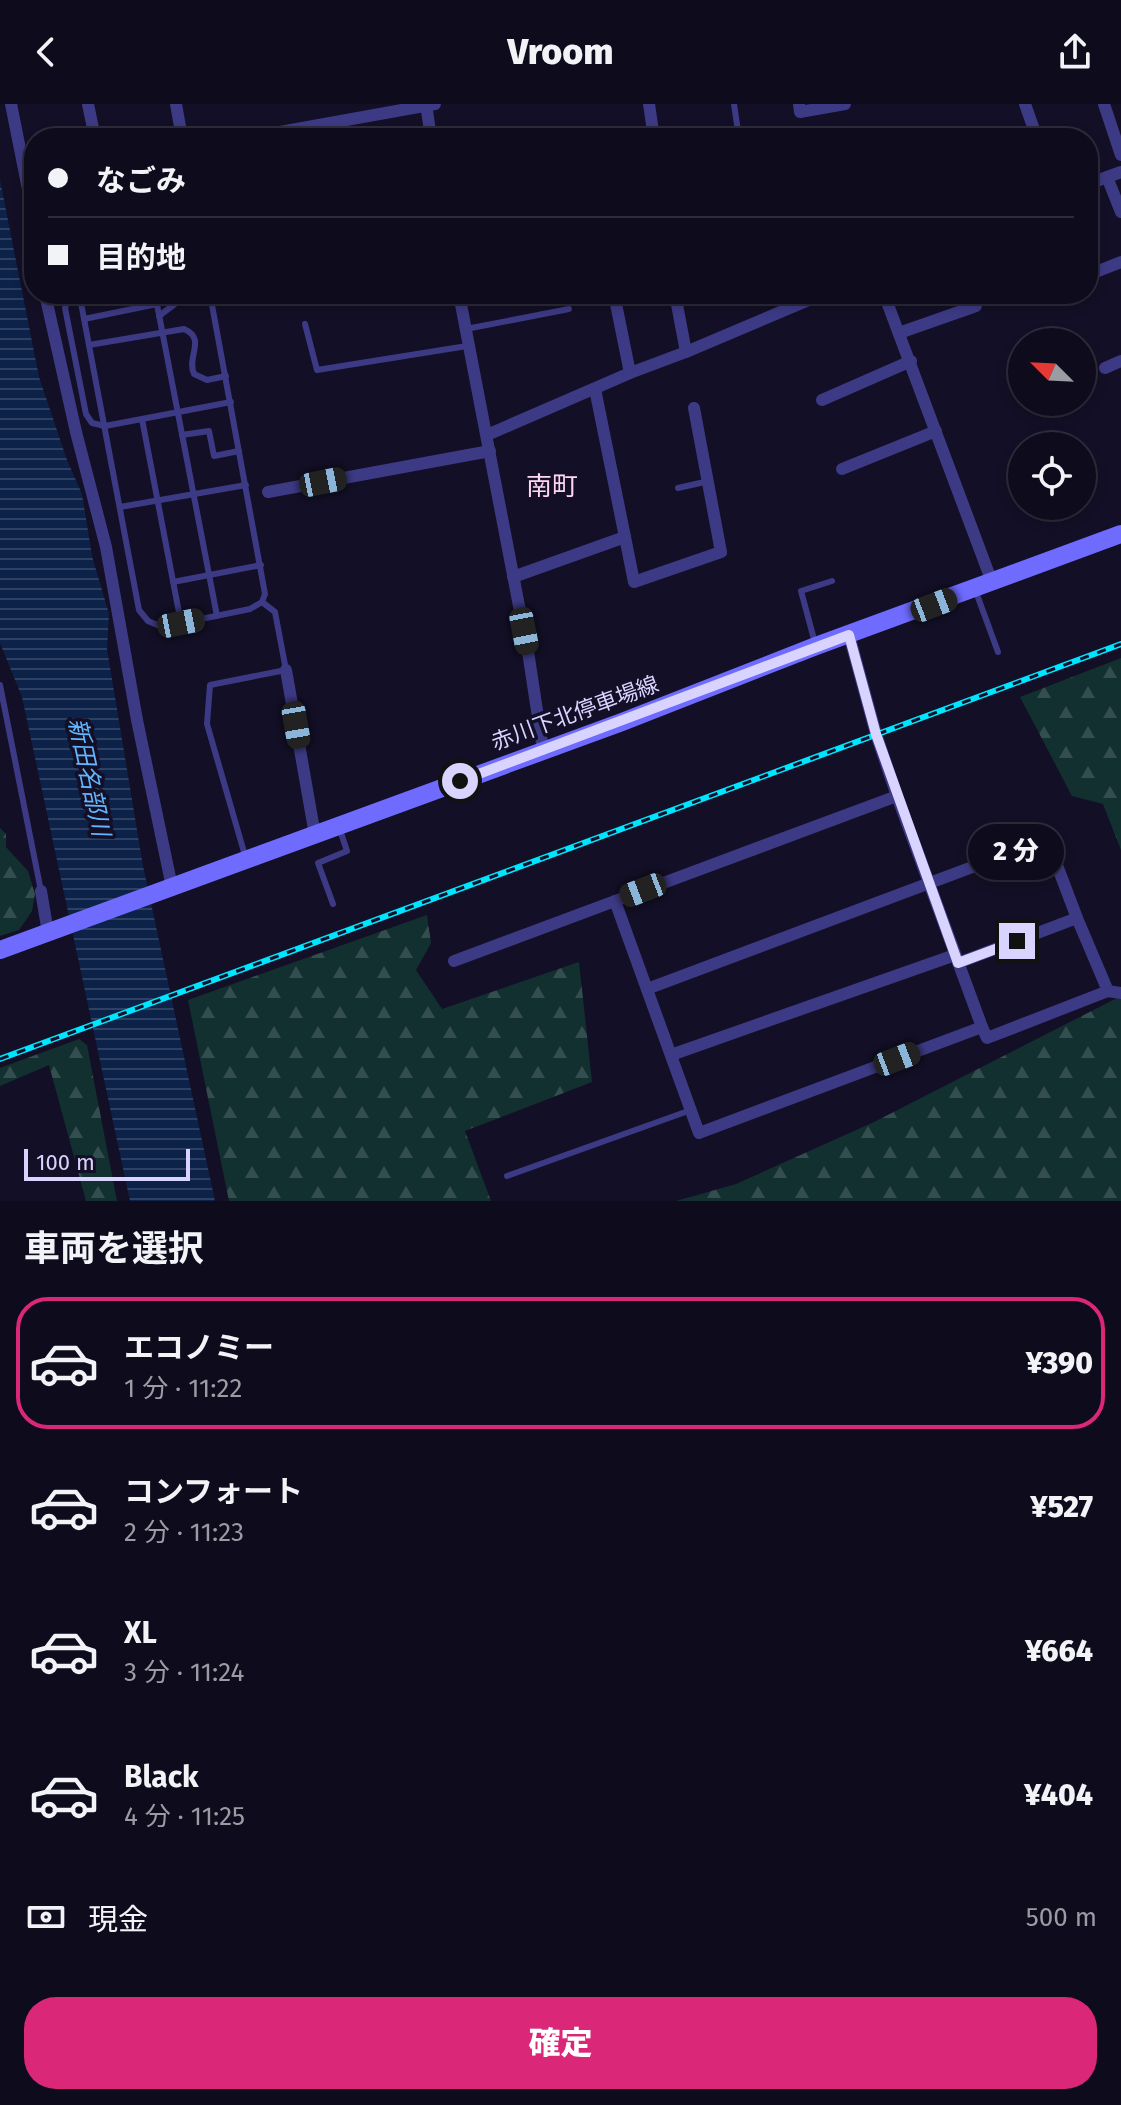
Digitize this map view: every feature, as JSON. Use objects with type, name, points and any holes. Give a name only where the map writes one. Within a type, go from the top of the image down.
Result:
[{"type":"main road","name":"赤川下北停車場線","points":[[0,950],[1121,534]]},
{"type":"street","points":[[11,104],[24,152]]},
{"type":"street","points":[[88,104],[93,128]]},
{"type":"street","points":[[176,104],[180,128]]},
{"type":"street","points":[[300,128],[429,104],[430,128]]},
{"type":"street","points":[[649,104],[653,128]]},
{"type":"street","points":[[799,104],[800,112],[845,104]]},
{"type":"street","points":[[1025,104],[1033,128]]},
{"type":"street","points":[[1104,104],[1121,155]]},
{"type":"street","points":[[1098,180],[1121,172]]},
{"type":"street","points":[[1107,177],[1121,212]]},
{"type":"street","points":[[1098,271],[1121,262]]},
{"type":"street","points":[[47,304],[106,547],[170,888]]},
{"type":"street","points":[[461,304],[529,658],[543,750]]},
{"type":"street","points":[[616,304],[630,373]]},
{"type":"street","points":[[677,304],[686,352]]},
{"type":"street","points":[[487,435],[799,304]]},
{"type":"street","points":[[888,304],[936,431],[984,586]]},
{"type":"street","points":[[899,333],[976,306]]},
{"type":"street","points":[[822,400],[911,361]]},
{"type":"street","points":[[1105,368],[1121,361]]},
{"type":"street","points":[[595,389],[634,582],[721,552],[694,408]]},
{"type":"street","points":[[842,469],[936,431]]},
{"type":"street","points":[[268,492],[490,451]]},
{"type":"street","points":[[513,577],[625,537]]},
{"type":"street","points":[[647,989],[929,883],[1047,839],[1077,918],[1115,992],[987,1038],[982,1027],[957,959],[929,883],[897,796],[876,734],[849,635]]},
{"type":"street","points":[[286,670],[315,835]]},
{"type":"street","points":[[454,961],[897,796]]},
{"type":"street","points":[[41,891],[48,933]]},
{"type":"street","points":[[615,901],[699,1133],[982,1027]]},
{"type":"street","points":[[671,1055],[1077,918]]},
{"type":"lane","points":[[734,104],[738,128]]},
{"type":"lane","points":[[66,304],[86,414],[92,423],[105,426],[231,402]]},
{"type":"lane","points":[[81,304],[139,610],[162,627],[250,609],[262,602],[265,594],[212,304]]},
{"type":"lane","points":[[84,319],[157,304],[217,616]]},
{"type":"lane","points":[[159,316],[175,304]]},
{"type":"lane","points":[[466,329],[569,309]]},
{"type":"lane","points":[[305,324],[317,370],[470,346]]},
{"type":"lane","points":[[89,345],[184,329],[191,332],[197,345],[191,368],[200,378],[226,376]]},
{"type":"lane","points":[[142,419],[181,623]]},
{"type":"lane","points":[[182,435],[209,431],[214,456],[239,451]]},
{"type":"lane","points":[[678,488],[709,481]]},
{"type":"lane","points":[[120,507],[246,485]]},
{"type":"lane","points":[[173,582],[261,565]]},
{"type":"lane","points":[[816,646],[801,591],[832,581]]},
{"type":"lane","points":[[984,586],[998,652]]},
{"type":"lane","points":[[246,860],[207,724],[210,685],[286,670],[275,612],[262,602]]},
{"type":"lane","points":[[0,685],[41,891]]},
{"type":"lane","points":[[333,904],[318,863],[347,851],[339,826]]},
{"type":"lane","points":[[507,1176],[691,1110]]},
{"type":"green space","points":[[1121,658],[1121,850],[1103,804],[1072,796],[1020,697]]},
{"type":"green space","points":[[0,828],[6,834],[6,847],[28,871],[35,894],[32,911],[19,930],[0,936]]},
{"type":"green space","points":[[427,915],[431,943],[416,970],[442,1009],[579,962],[592,1082],[465,1131],[491,1201],[229,1201],[188,1000]]},
{"type":"green space","points":[[1121,996],[1121,1201],[676,1201],[736,1184],[874,1122]]},
{"type":"green space","points":[[79,1039],[87,1045],[117,1201],[86,1201],[49,1065],[0,1086],[0,1068]]},
{"type":"water","name":"新田名部川","points":[[0,180],[39,377],[82,494],[92,556],[109,614],[107,649],[143,866],[215,1201],[130,1201],[22,697],[0,643]]},
{"type":"railway","points":[[0,1059],[1121,644]]},
{"type":"district","name":"南町","points":[[552,486]]},
{"type":"route","points":[[460,781],[849,635],[876,734],[958,963],[1017,941]]}]
